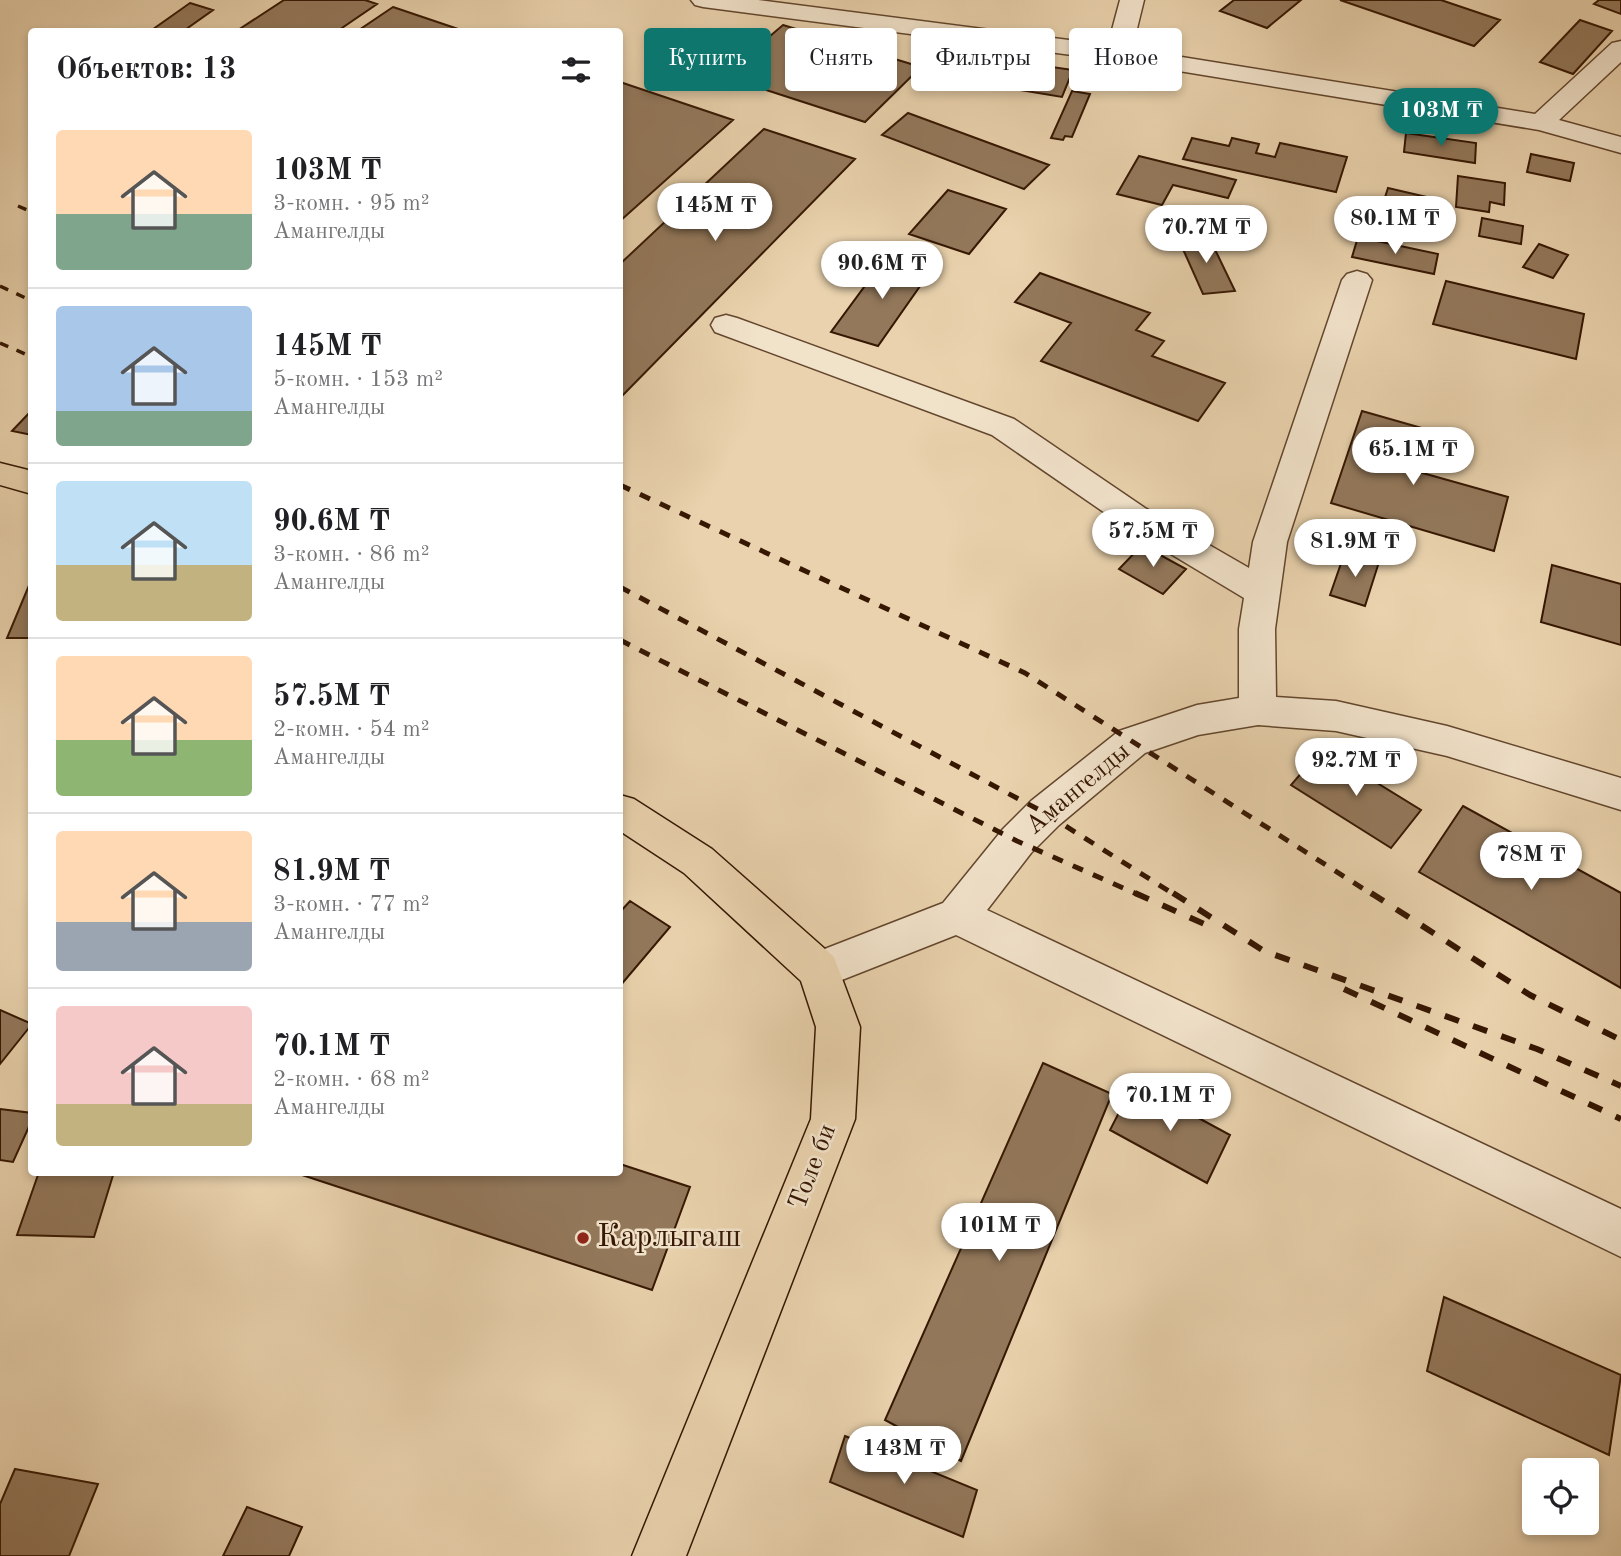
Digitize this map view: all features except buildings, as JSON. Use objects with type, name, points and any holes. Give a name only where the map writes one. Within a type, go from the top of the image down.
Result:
[{"type":"main road","points":[[0,474],[28,482]]},
{"type":"main road","name":"Толе би","points":[[623,813],[698,860],[819,970],[838,1027],[833,1119],[659,1556]]},
{"type":"street","points":[[703,0],[1069,48]]},
{"type":"street","points":[[1125,28],[1132,0]]},
{"type":"street","points":[[1541,123],[1621,48]]},
{"type":"street","points":[[1182,64],[1541,123],[1621,145]]},
{"type":"street","points":[[1258,710],[1257,629],[1270,542],[1357,281]]},
{"type":"street","points":[[726,325],[1003,427],[1133,516],[1262,592]]},
{"type":"street","name":"Амангелды","points":[[819,970],[958,916],[1027,832],[1132,742],[1197,720],[1258,710],[1336,716],[1447,741],[1621,794]]},
{"type":"street","points":[[958,916],[1621,1233]]},
{"type":"railway","points":[[18,206],[28,210]]},
{"type":"railway","points":[[0,286],[28,299]]},
{"type":"railway","points":[[0,343],[28,355]]},
{"type":"railway","points":[[623,486],[1025,673],[1373,895]]},
{"type":"railway","points":[[623,589],[1045,813],[1175,895]]},
{"type":"railway","points":[[623,642],[1017,841],[1139,895]]},
{"type":"railway","points":[[1135,893],[1211,927]]},
{"type":"railway","points":[[1173,893],[1264,951],[1537,1049],[1621,1086]]},
{"type":"railway","points":[[1371,893],[1530,995],[1621,1040]]},
{"type":"railway","points":[[1344,989],[1621,1119]]},
{"type":"place","name":"Карлыгаш","points":[[583,1238]]}]
